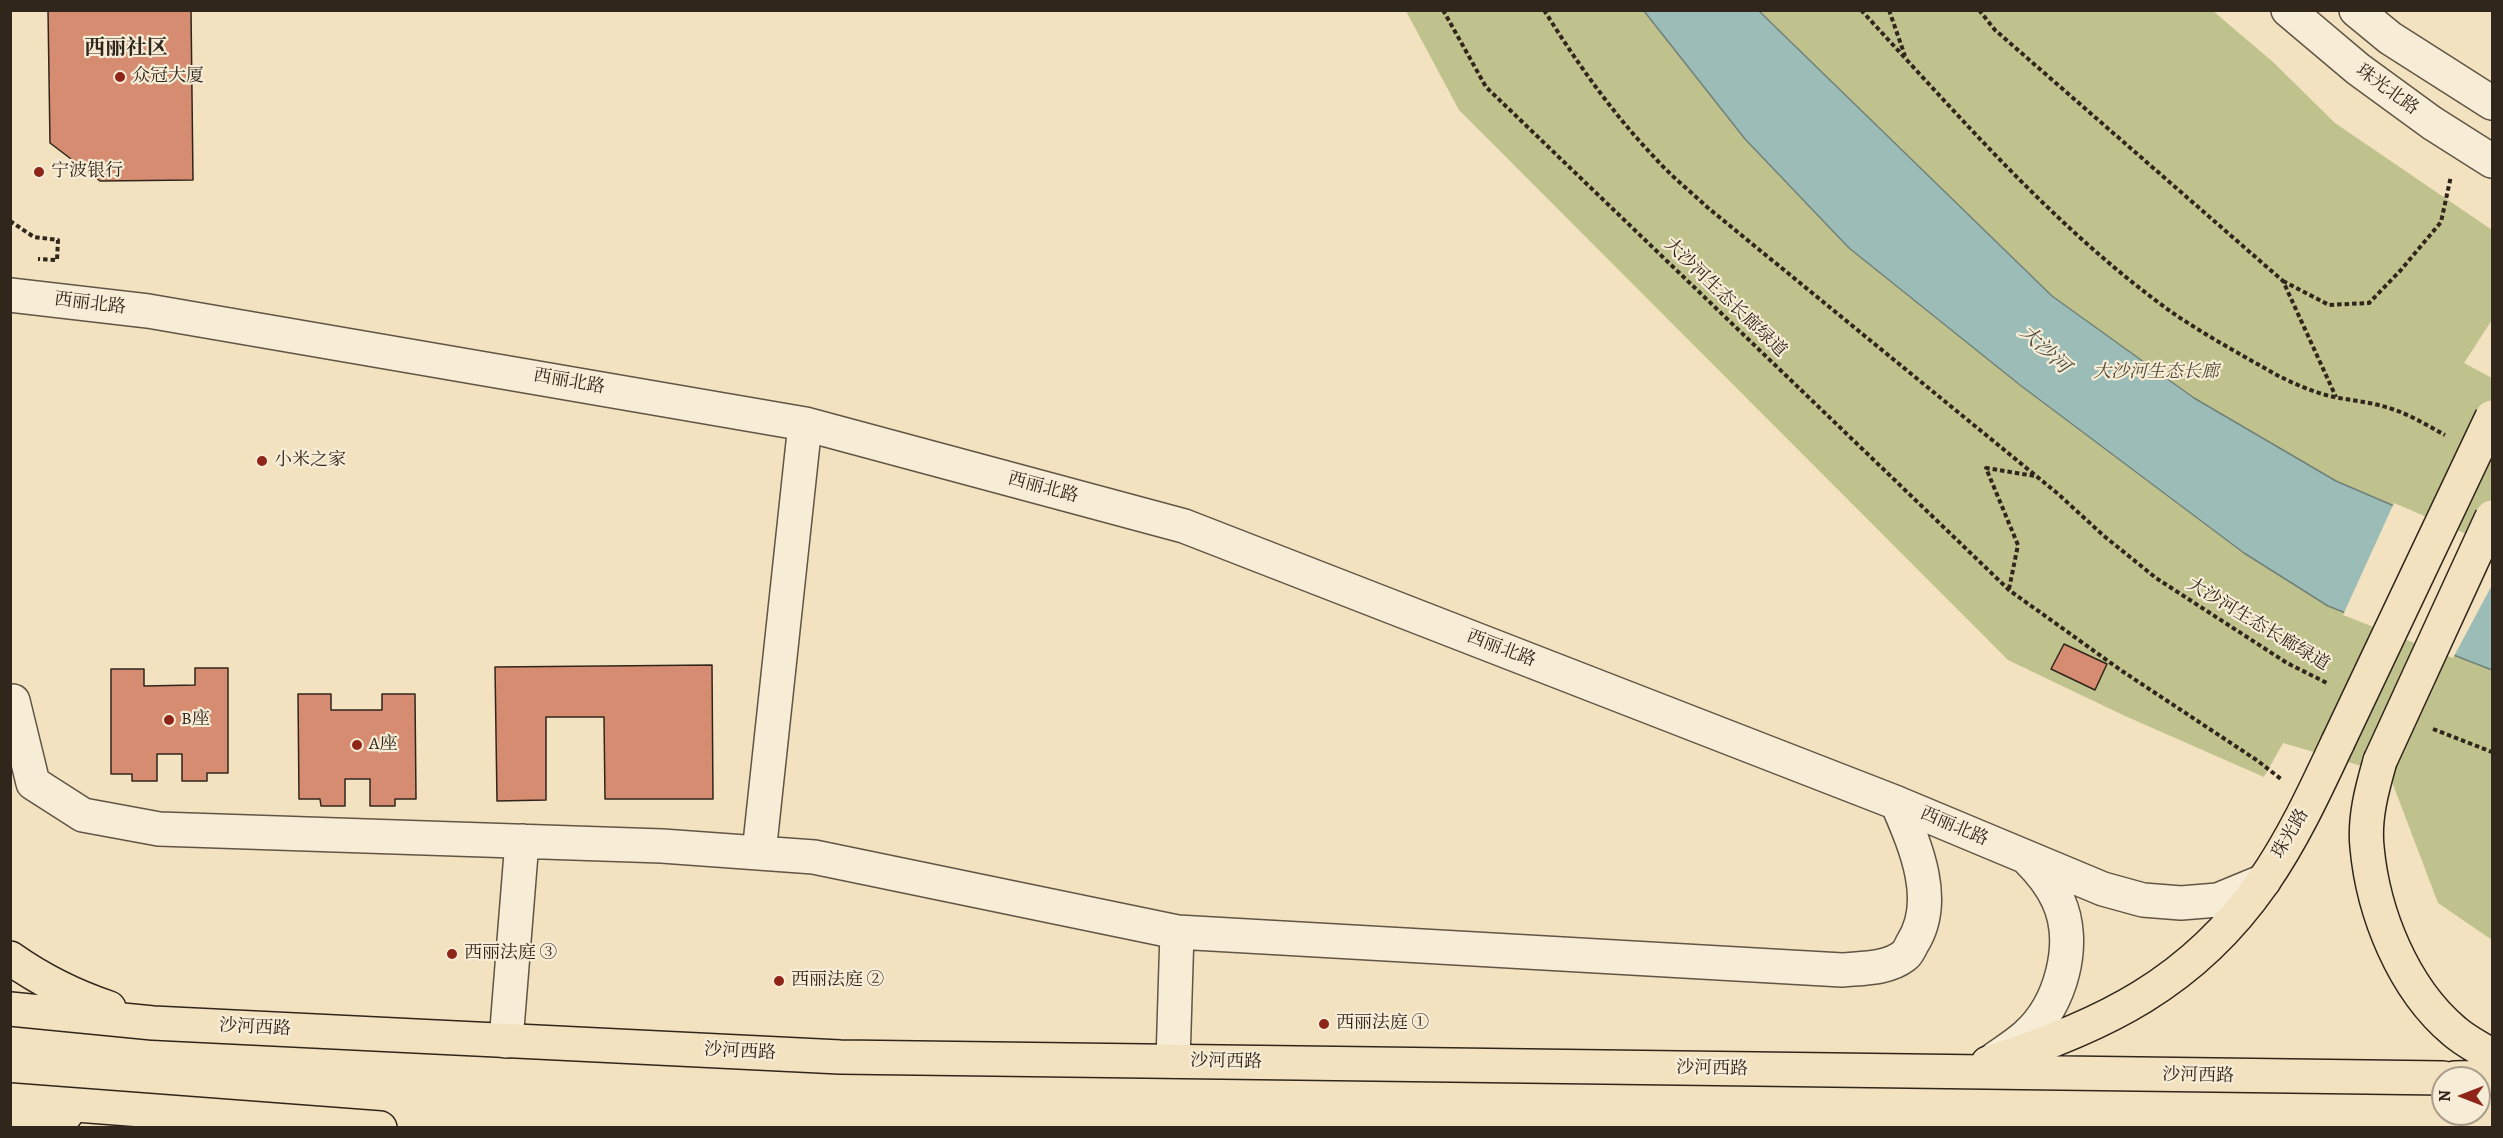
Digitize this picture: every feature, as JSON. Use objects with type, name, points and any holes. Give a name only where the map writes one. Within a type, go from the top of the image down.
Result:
[{"type":"main road","name":"珠光路","points":[[1988,1063],[2048,1044],[2104,1019],[2162,985],[2190,963],[2225,930],[2264,881],[2310,802],[2493,417]]},
{"type":"main road","points":[[2493,516],[2380,761],[2368,805],[2366,846],[2374,894],[2392,944],[2418,993],[2454,1031],[2493,1056]]},
{"type":"main road","points":[[10,958],[36,976],[86,1000],[153,1023]]},
{"type":"main road","name":"沙河西路","points":[[10,1009],[153,1023],[840,1057],[2431,1078]]},
{"type":"main road","points":[[10,1100],[380,1128]]},
{"type":"main road","points":[[15,1128],[23,1124],[104,1106]]},
{"type":"street","name":"珠光北路","points":[[2288,10],[2358,69],[2493,161]]},
{"type":"street","points":[[2356,10],[2390,38],[2493,103]]},
{"type":"street","name":"西丽北路","points":[[10,295],[148,311],[806,424],[1184,526],[1897,803],[2103,889],[2143,900],[2181,903],[2218,900],[2264,881]]},
{"type":"street","points":[[759,853],[806,424]]},
{"type":"street","points":[[13,701],[33,783],[83,815],[159,829],[662,846],[814,857],[1177,932],[1842,970],[1877,967],[1905,955],[1918,936],[1924,911],[1923,879],[1912,837],[1897,803]]},
{"type":"street","points":[[506,1041],[522,841]]},
{"type":"street","name":"西丽北路","points":[[1988,1063],[2026,1036],[2046,1013],[2058,988],[2066,956],[2065,927],[2059,901],[2044,876],[2027,858]]},
{"type":"street","points":[[1173,1061],[1177,932]]},
{"type":"street","name":"珠光路","points":[[1918,1072],[1988,1063]]},
{"type":"path","name":"大沙河生态长廊绿道","points":[[1443,10],[1486,87],[2009,590],[2122,671],[2258,761],[2310,802]]},
{"type":"path","name":"大沙河生态长廊绿道","points":[[1544,10],[1578,64],[1656,160],[1707,207],[2037,477],[2156,578],[2287,663],[2329,684]]},
{"type":"path","points":[[1861,10],[2021,179],[2116,268],[2171,311],[2224,345],[2278,375],[2337,398],[2364,401],[2392,409],[2447,436]]},
{"type":"path","points":[[1889,10],[1906,60]]},
{"type":"path","points":[[1978,10],[1995,30],[2283,281],[2329,305],[2369,303],[2400,271],[2441,222],[2459,140]]},
{"type":"path","points":[[10,221],[34,237],[58,240],[57,260],[34,259]]},
{"type":"path","points":[[2283,281],[2337,398]]},
{"type":"path","points":[[2009,590],[2018,545],[1986,468],[2037,477]]},
{"type":"path","points":[[2427,727],[2493,752]]},
{"type":"green space","name":"大沙河生态长廊","points":[[1406,11],[2213,11],[2273,62],[2335,123],[2492,230],[2492,320],[2464,363],[2492,378],[2492,940],[2438,903],[2389,774],[2283,743],[2264,777],[2125,716],[2008,660],[1459,110]]},
{"type":"water","name":"大沙河","points":[[1644,11],[1759,11],[2052,296],[2194,398],[2336,481],[2492,548],[2492,670],[2328,606],[2244,553],[2020,385],[1849,248],[1745,139]]},
{"type":"pier","points":[[2394,503],[2492,545],[2492,585],[2453,658],[2343,615]]},
{"type":"building","name":"众冠大厦","points":[[48,10],[191,10],[193,180],[100,181],[50,143]]},
{"type":"building","points":[[2064,644],[2107,664],[2095,690],[2051,669]]},
{"type":"building","points":[[712,665],[713,799],[605,799],[604,717],[546,717],[546,800],[497,801],[495,667]]},
{"type":"building","name":"B座","points":[[195,668],[228,668],[228,773],[207,773],[207,781],[182,781],[182,754],[157,754],[157,781],[132,781],[132,774],[111,774],[111,669],[144,669],[144,686],[195,685]]},
{"type":"building","name":"A座","points":[[298,694],[331,694],[331,710],[382,710],[382,694],[415,694],[416,799],[395,799],[395,806],[370,806],[370,779],[345,779],[345,806],[321,806],[320,799],[299,799]]},
{"type":"place","name":"众冠大厦","points":[[120,77]]},
{"type":"place","name":"宁波银行","points":[[39,172]]},
{"type":"place","name":"小米之家","points":[[262,461]]},
{"type":"place","name":"B座","points":[[169,720]]},
{"type":"place","name":"A座","points":[[357,745]]},
{"type":"place","name":"西丽法庭 ③","points":[[452,954]]},
{"type":"place","name":"西丽法庭 ②","points":[[779,981]]},
{"type":"place","name":"西丽法庭 ①","points":[[1324,1024]]},
{"type":"district","name":"西丽社区","points":[[126,49]]}]
